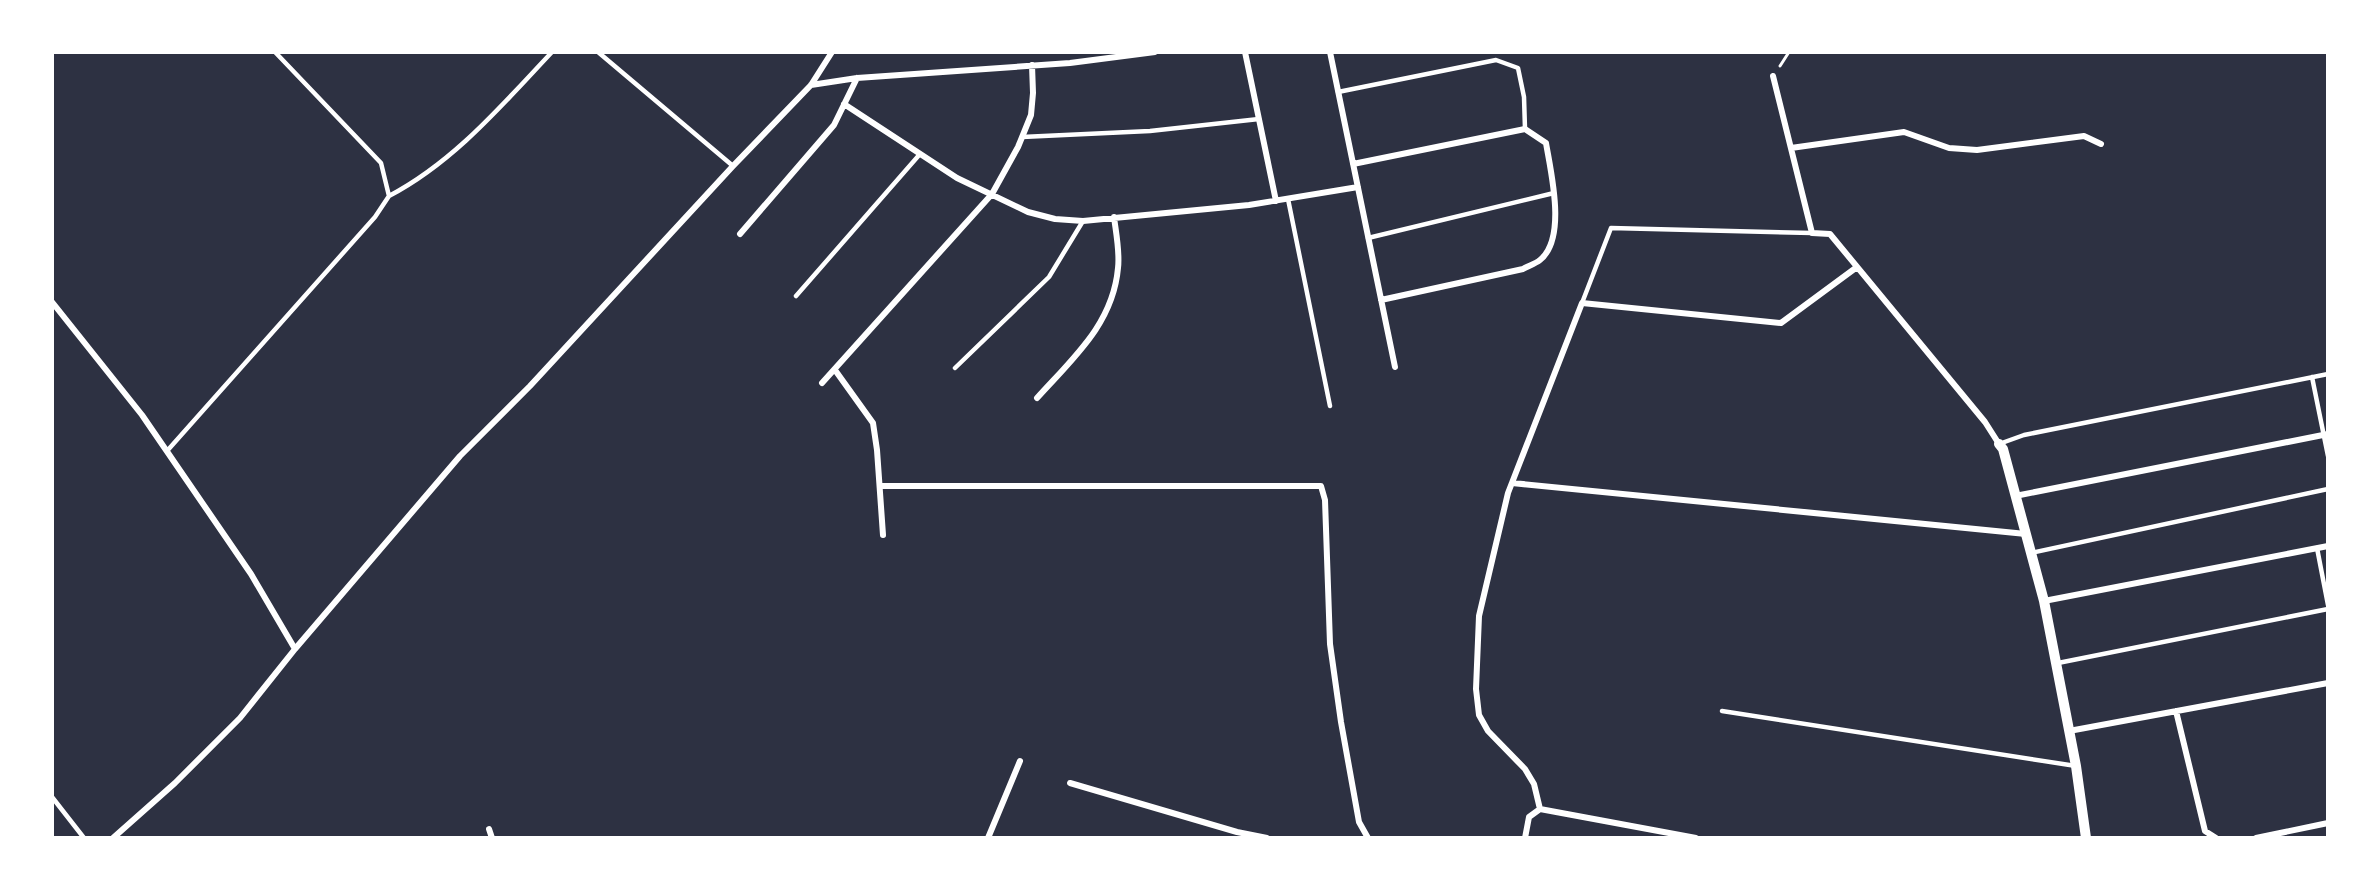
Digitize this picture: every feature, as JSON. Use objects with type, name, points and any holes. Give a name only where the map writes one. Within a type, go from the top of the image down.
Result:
[{"type":"street","points":[[113,837],[175,783],[240,718],[460,456],[530,386],[811,85],[832,52]]},
{"type":"street","points":[[811,85],[857,78],[1032,65],[1155,52]]},
{"type":"street","points":[[1245,52],[1276,201]]},
{"type":"street","points":[[1330,52],[1395,367]]},
{"type":"street","points":[[822,383],[992,194],[1031,115],[1032,65]]},
{"type":"street","points":[[1773,76],[1812,233],[1830,234],[1985,422],[2003,449],[2044,601],[2076,766],[2085,837]]},
{"type":"street","points":[[740,234],[834,125],[857,78]]},
{"type":"street","points":[[844,104],[957,178],[1028,212],[1055,219],[1083,221],[1276,201],[1358,187]]},
{"type":"street","points":[[1353,164],[1525,129],[1546,143],[1554,193],[1556,232],[1541,259],[1523,269],[1381,300]]},
{"type":"street","points":[[1791,148],[1904,132],[1949,148],[1977,150],[2085,136],[2101,144]]},
{"type":"street","points":[[1037,398],[1096,333],[1112,303],[1119,267],[1114,217]]},
{"type":"street","points":[[1539,809],[1534,784],[1525,769],[1488,731],[1479,715],[1476,689],[1479,616],[1512,483],[1582,303],[1781,323],[1857,267]]},
{"type":"street","points":[[52,302],[142,416],[251,574],[296,650]]},
{"type":"street","points":[[835,370],[873,423],[881,486],[883,535]]},
{"type":"street","points":[[2015,496],[2325,434]]},
{"type":"street","points":[[1512,483],[2026,534]]},
{"type":"street","points":[[881,486],[1321,486],[1325,500],[1330,644],[1359,822],[1368,837]]},
{"type":"street","points":[[2044,601],[2328,546]]},
{"type":"street","points":[[2069,731],[2328,683]]},
{"type":"street","points":[[2176,711],[2205,831],[2216,837]]},
{"type":"street","points":[[988,837],[1020,762]]},
{"type":"street","points":[[1070,783],[1237,832],[1267,837]]},
{"type":"street","points":[[1525,837],[1529,817],[1539,809],[1696,837]]},
{"type":"street","points":[[2256,837],[2328,823]]},
{"type":"street","points":[[489,829],[492,837]]},
{"type":"lane","points":[[275,52],[381,163],[389,196]]},
{"type":"lane","points":[[166,451],[375,217],[389,196],[414,183],[450,156],[552,52]]},
{"type":"lane","points":[[598,52],[733,166]]},
{"type":"lane","points":[[1338,92],[1496,60],[1518,68],[1524,97],[1525,129]]},
{"type":"lane","points":[[1022,137],[1150,131],[1259,119]]},
{"type":"lane","points":[[796,296],[920,154]]},
{"type":"lane","points":[[1368,238],[1554,193]]},
{"type":"lane","points":[[1288,199],[1330,406]]},
{"type":"lane","points":[[955,368],[1049,277],[1083,221]]},
{"type":"lane","points":[[1582,303],[1611,228],[1812,233]]},
{"type":"lane","points":[[1999,444],[2035,433],[2328,374]]},
{"type":"lane","points":[[2313,377],[2328,456]]},
{"type":"lane","points":[[2031,553],[2328,489]]},
{"type":"lane","points":[[2055,664],[2328,607],[2317,548]]},
{"type":"lane","points":[[1722,711],[2076,766]]},
{"type":"lane","points":[[52,797],[84,837]]},
{"type":"path","points":[[1773,76],[1789,52]]}]
